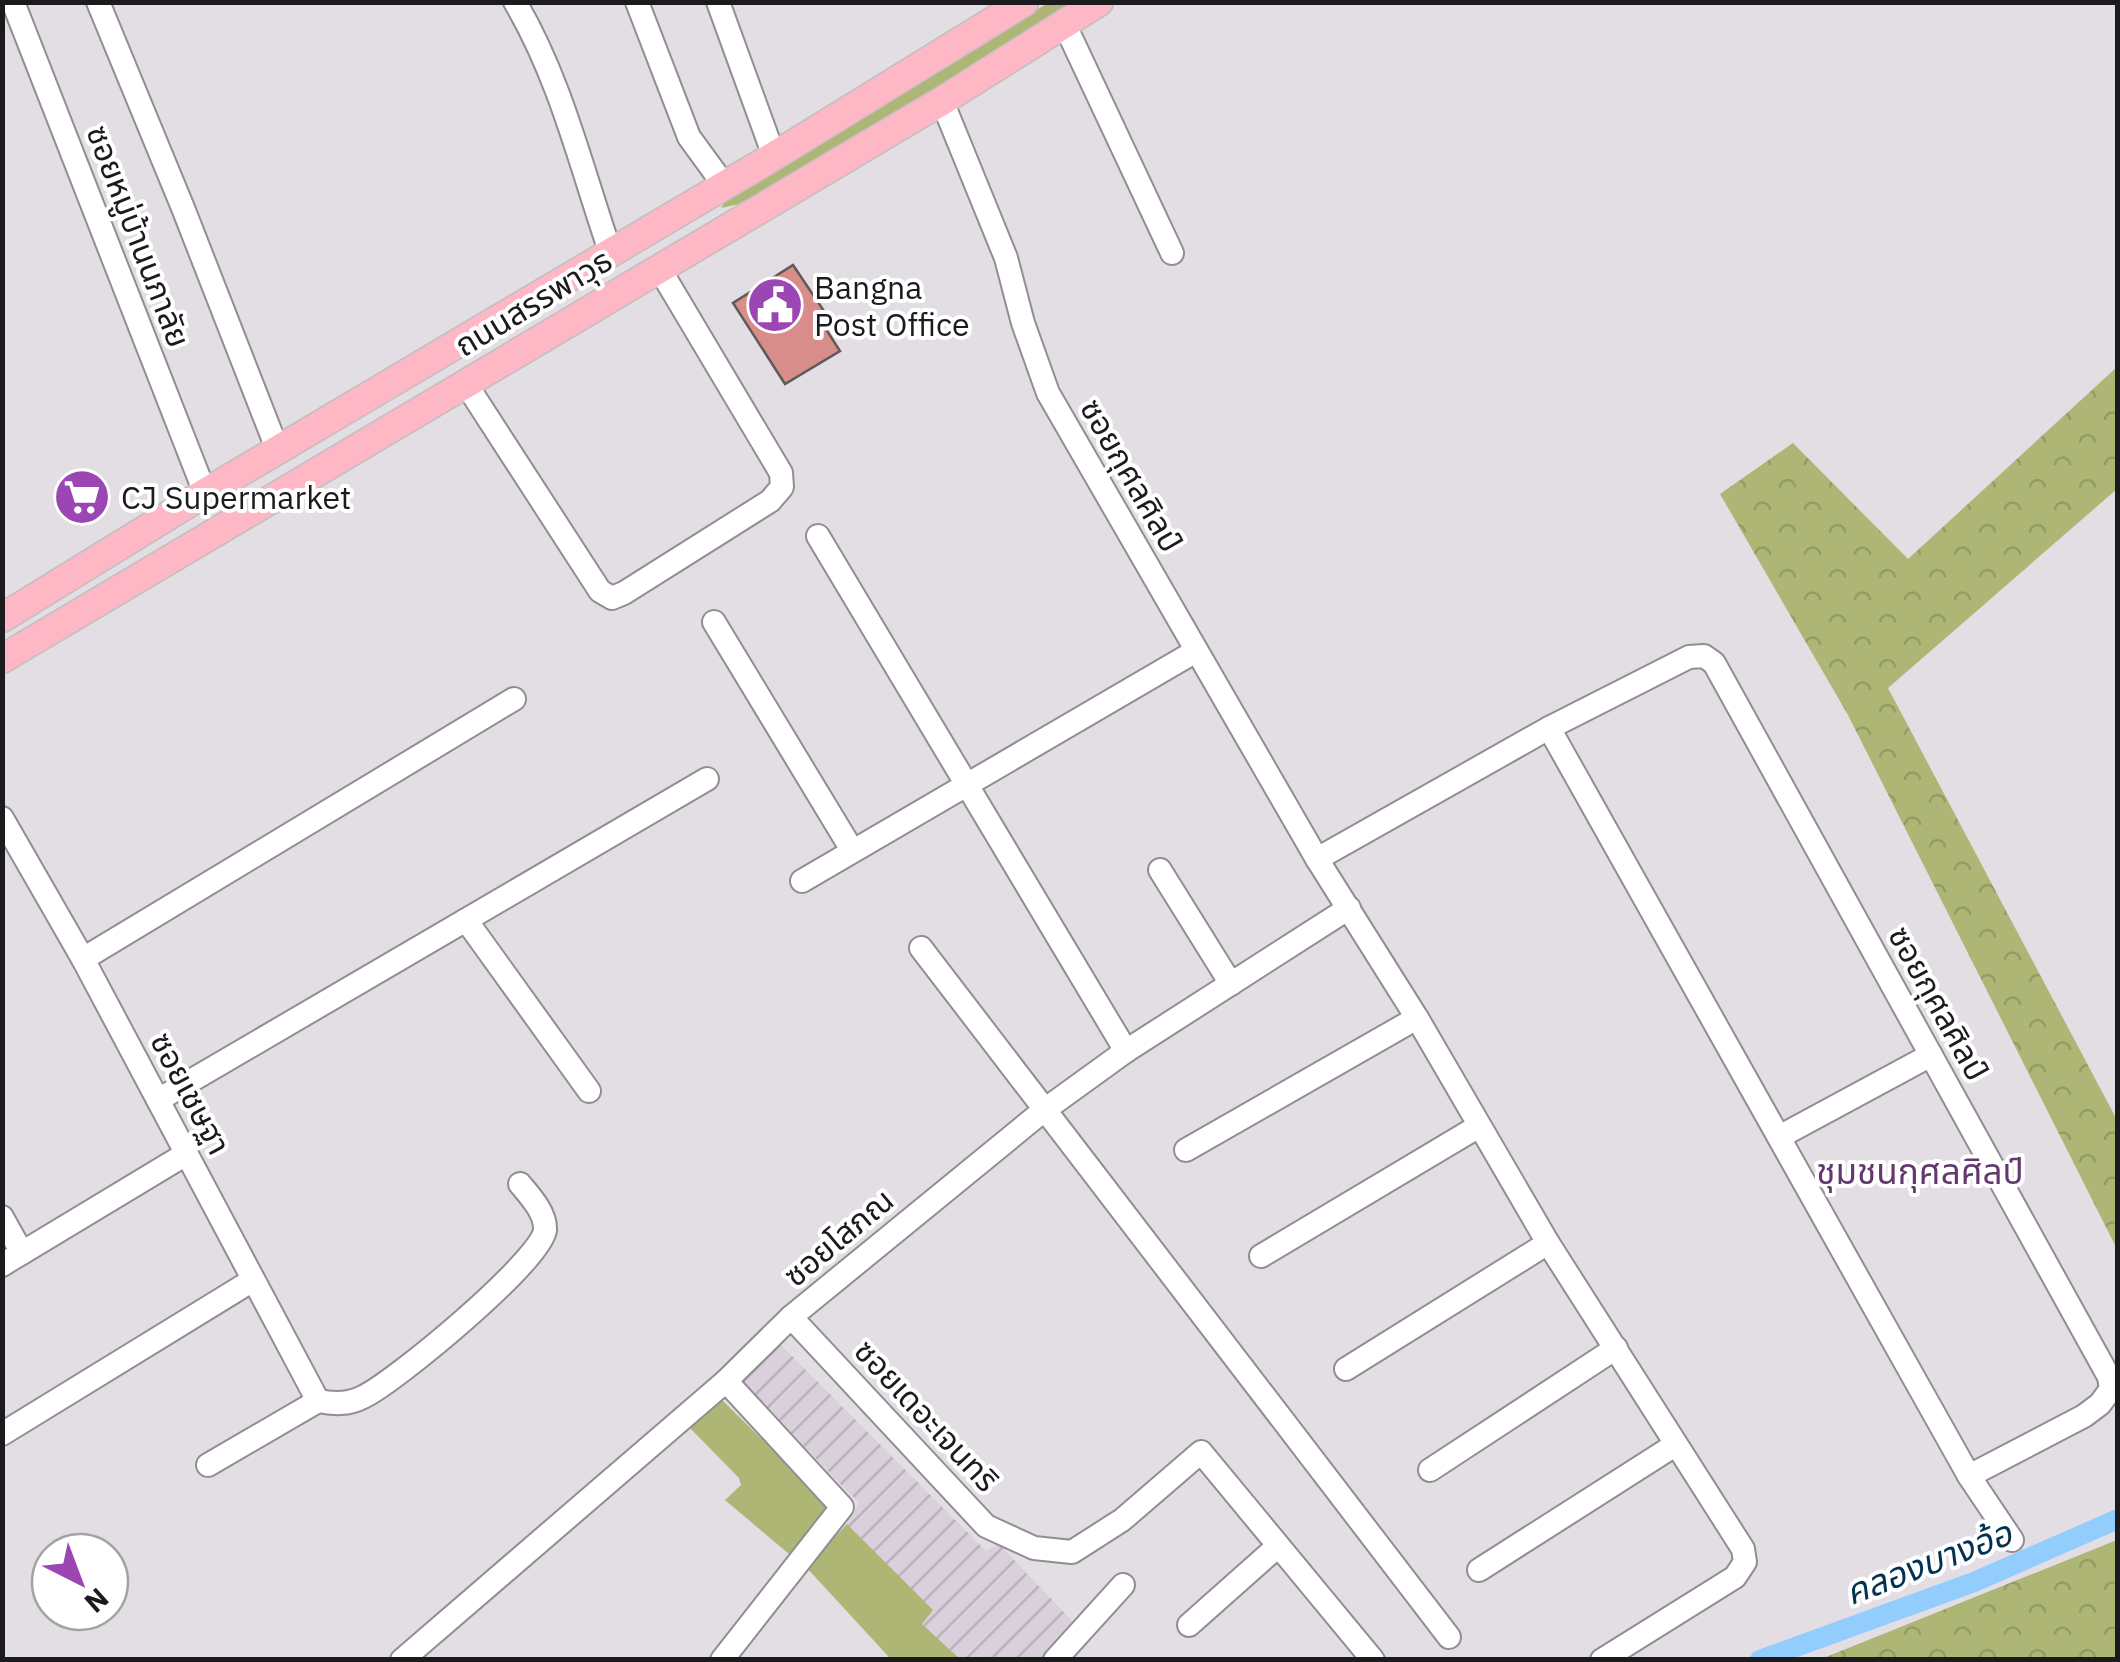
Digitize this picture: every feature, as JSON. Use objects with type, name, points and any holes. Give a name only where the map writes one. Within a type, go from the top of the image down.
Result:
[{"type":"main road","name":"ถนนสรรพาวุธ","points":[[2,618],[774,156],[989,12],[1024,2]]},
{"type":"main road","name":"ถนนสรรพาวุธ","points":[[2,659],[699,246],[1099,2]]},
{"type":"main road","points":[[677,212],[699,246]]},
{"type":"street","name":"ซอยหมู่บ้านนภาลัย","points":[[13,2],[206,493]]},
{"type":"street","points":[[98,2],[184,208],[278,451]]},
{"type":"street","points":[[515,2],[539,43],[592,186],[610,251]]},
{"type":"street","points":[[637,2],[688,137],[724,186]]},
{"type":"street","points":[[718,2],[774,156]]},
{"type":"street","points":[[1064,23],[1172,253]]},
{"type":"street","name":"ซอยกุศลศิลป์","points":[[942,100],[1006,258],[1023,323],[1048,393],[1317,859],[1417,1018],[1548,1243],[1743,1549],[1745,1562],[1735,1577],[1602,1660]]},
{"type":"street","points":[[466,384],[600,591],[612,598],[624,592],[770,501],[782,487],[780,474],[659,268]]},
{"type":"street","points":[[818,536],[1126,1051]]},
{"type":"street","points":[[714,622],[852,850]]},
{"type":"street","points":[[802,881],[1196,651]]},
{"type":"street","name":"ซอยกุศลศิลป์","points":[[1317,859],[1549,728],[1689,657],[1704,656],[1714,663],[2109,1377],[2111,1389],[2084,1416],[1969,1476]]},
{"type":"street","points":[[82,959],[514,699]]},
{"type":"street","points":[[1549,728],[1969,1476],[2012,1540]]},
{"type":"street","points":[[158,1100],[706,779]]},
{"type":"street","name":"ซอยเชษฐา","points":[[2,818],[82,959],[318,1401]]},
{"type":"street","points":[[1160,870],[1231,984]]},
{"type":"street","name":"ซอยโสภณ","points":[[402,1660],[726,1381],[791,1318],[1044,1112],[1126,1051],[1349,908]]},
{"type":"street","points":[[466,920],[589,1091]]},
{"type":"street","points":[[920,948],[1450,1636]]},
{"type":"street","points":[[1186,1150],[1417,1018]]},
{"type":"street","points":[[1779,1137],[1931,1055]]},
{"type":"street","points":[[1261,1256],[1480,1126]]},
{"type":"street","points":[[2,1217],[12,1259],[186,1154]]},
{"type":"street","points":[[208,1465],[318,1401],[338,1404],[364,1397],[456,1326],[539,1248],[546,1228],[536,1203],[520,1184]]},
{"type":"street","points":[[1346,1369],[1548,1243]]},
{"type":"street","points":[[2,1434],[254,1280]]},
{"type":"street","name":"ซอยเดอะเจนทริ","points":[[791,1318],[986,1526],[1034,1548],[1072,1552],[1122,1520],[1201,1452],[1278,1546],[1358,1655]]},
{"type":"street","points":[[1430,1470],[1616,1348]]},
{"type":"street","points":[[722,1660],[842,1507],[726,1381]]},
{"type":"street","points":[[1478,1570],[1675,1445]]},
{"type":"street","points":[[1189,1625],[1278,1546]]},
{"type":"street","points":[[1055,1660],[1123,1584]]},
{"type":"shaded area","points":[[780,1344],[986,1551],[999,1544],[1075,1624],[1042,1659],[960,1659],[922,1624],[932,1610],[847,1524],[859,1503],[741,1381]]},
{"type":"green space","points":[[1048,3],[1078,3],[739,204],[721,208],[730,193]]},
{"type":"green space","points":[[2117,367],[2117,489],[1888,688],[2117,1120],[2117,1249],[1848,715],[1720,494],[1793,443],[1908,559]]},
{"type":"green space","points":[[720,1398],[825,1502],[825,1511],[789,1554],[725,1500],[741,1485],[739,1478],[690,1428]]},
{"type":"green space","points":[[847,1524],[933,1610],[922,1624],[960,1659],[887,1659],[806,1567]]},
{"type":"green space","points":[[2117,1540],[2118,1651],[2114,1659],[1821,1659]]},
{"type":"building","points":[[793,265],[824,311],[817,315],[840,351],[785,384],[733,303]]},
{"type":"waterway","name":"คลองบางอ้อ","points":[[1760,1660],[1974,1582],[2118,1519]]},
{"type":"place","name":"Bangna Post Office","points":[[775,305]]},
{"type":"place","name":"CJ Supermarket","points":[[82,497]]},
{"type":"district","name":"ชุมชนกุศลศิลป์","points":[[1920,1171]]}]
